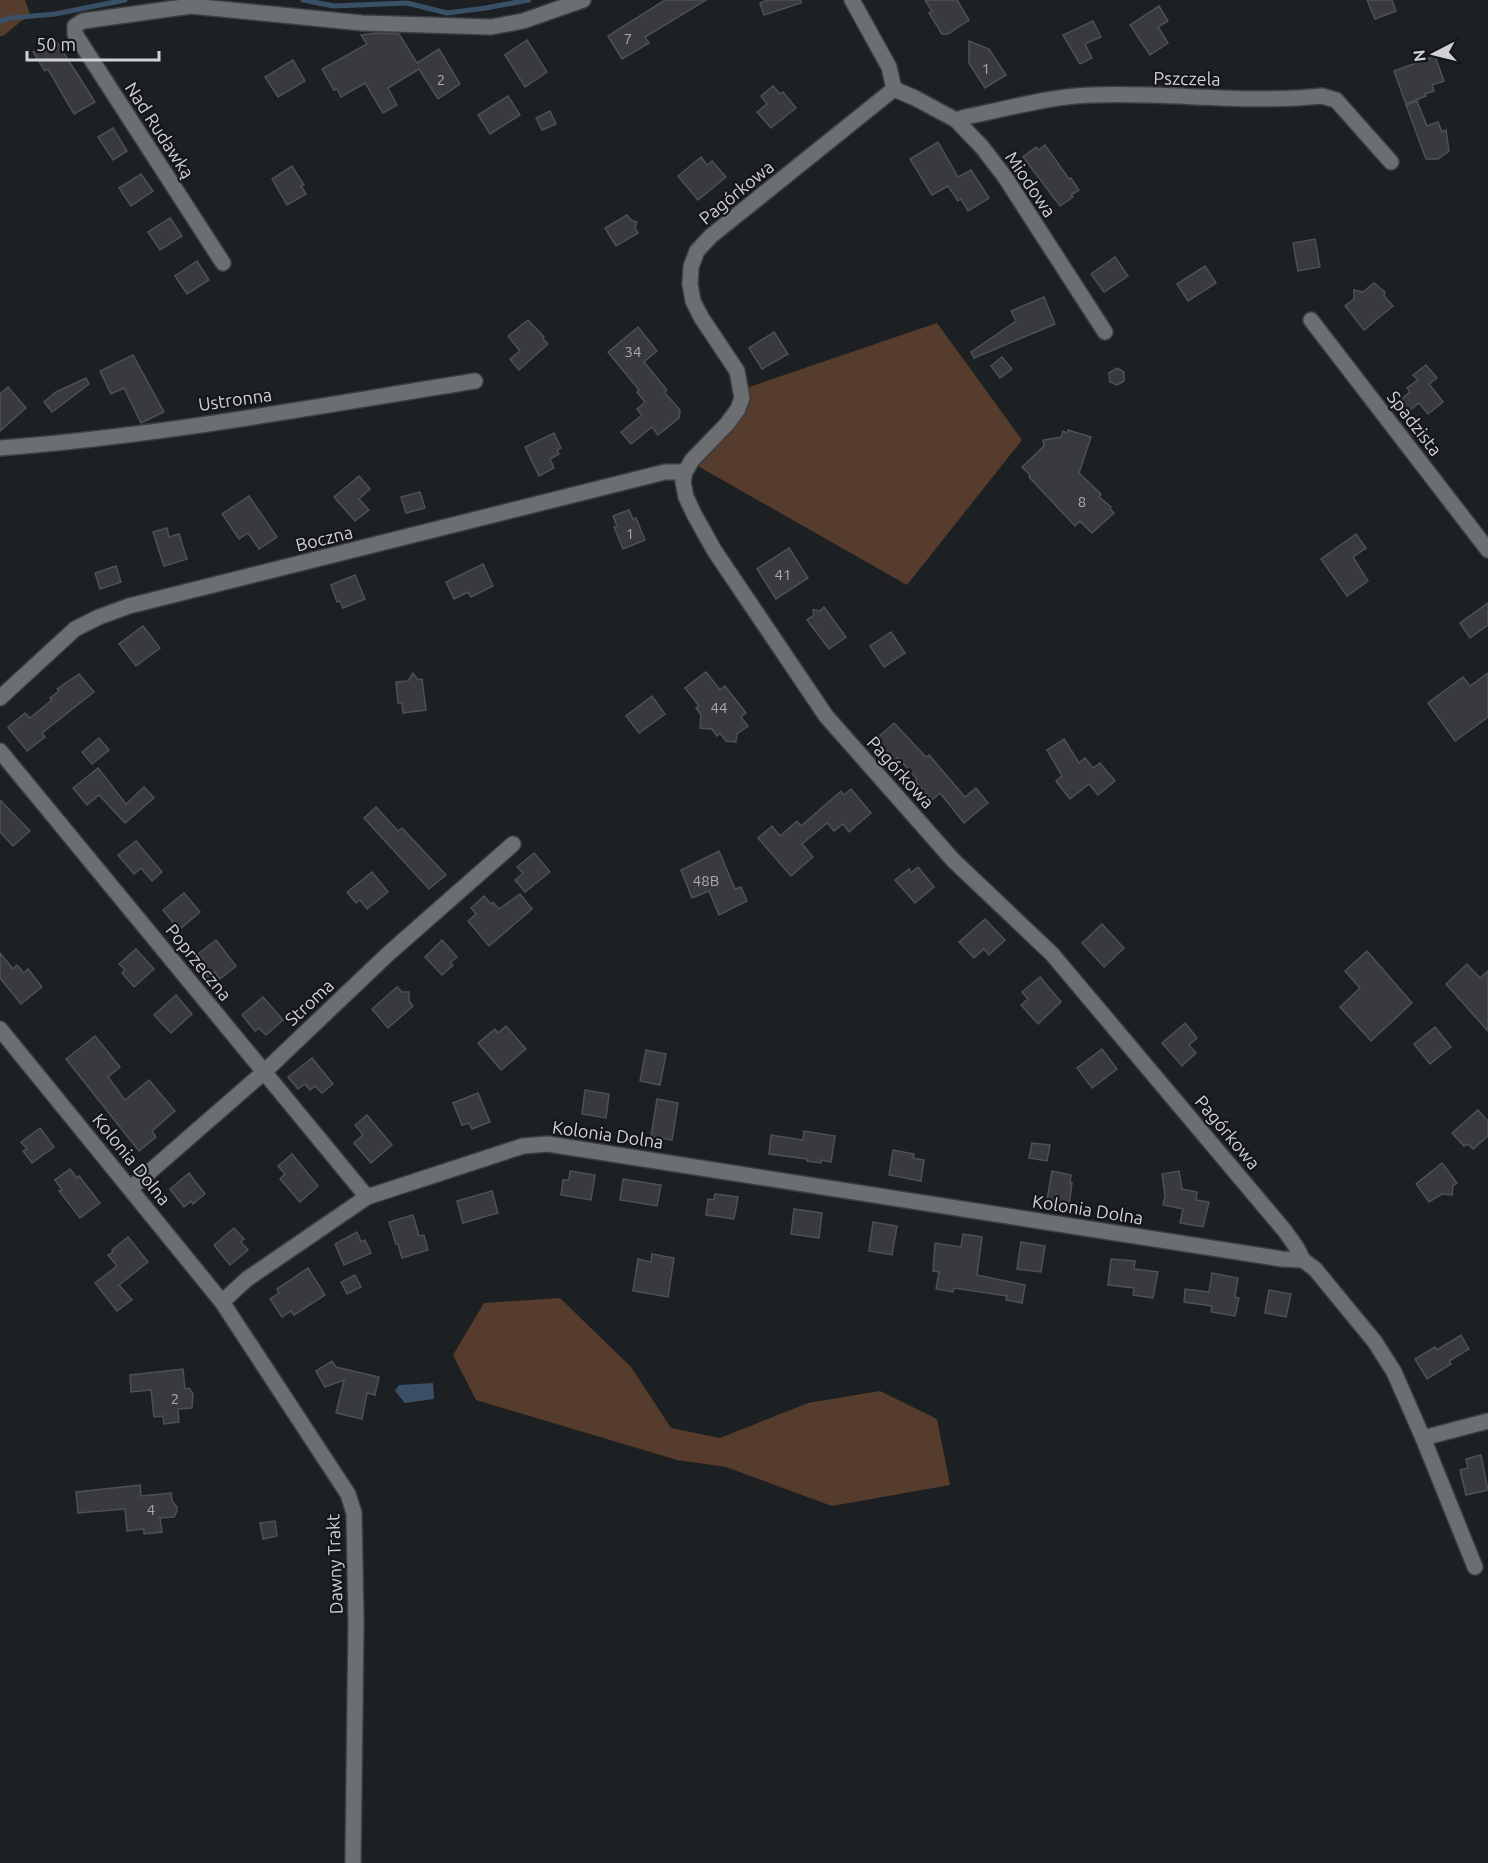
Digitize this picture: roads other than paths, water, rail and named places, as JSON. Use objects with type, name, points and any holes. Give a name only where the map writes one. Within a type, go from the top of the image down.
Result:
[{"type":"street","name":"Nad Rudawką","points":[[223,263],[75,34],[75,26],[83,21],[191,6],[362,23],[491,27],[523,21],[583,0]]},
{"type":"street","points":[[852,0],[889,67],[894,89]]},
{"type":"street","name":"Miodowa","points":[[894,89],[956,120],[982,147],[1005,177],[1105,332]]},
{"type":"street","name":"Pagórkowa","points":[[894,89],[711,236],[697,251],[691,267],[690,284],[693,301],[737,371],[742,398],[728,424],[692,460],[685,472],[683,482],[686,497],[714,550],[826,716],[953,860],[1052,954],[1285,1231],[1303,1260],[1315,1269],[1375,1342],[1394,1372],[1423,1437],[1474,1567]]},
{"type":"street","name":"Pszczela","points":[[956,120],[1065,98],[1092,95],[1222,98],[1322,96],[1336,100],[1391,162]]},
{"type":"street","name":"Spadzista","points":[[1311,320],[1488,550]]},
{"type":"street","name":"Ustronna","points":[[0,448],[122,435],[475,381]]},
{"type":"street","name":"Boczna","points":[[0,698],[75,629],[129,606],[665,472],[685,472]]},
{"type":"street","name":"Poprzeczna","points":[[0,751],[367,1197]]},
{"type":"street","name":"Stroma","points":[[132,1188],[264,1071],[388,954],[513,844]]},
{"type":"street","name":"Kolonia Dolna","points":[[0,1029],[132,1188],[222,1302],[247,1279],[367,1197],[523,1146],[548,1144],[1247,1254],[1303,1260]]},
{"type":"street","name":"Dawny Trakt","points":[[222,1302],[348,1494],[354,1513],[356,1623],[353,1863]]},
{"type":"street","points":[[1423,1437],[1488,1421]]},
{"type":"water","points":[[433,1383],[434,1399],[405,1403],[395,1391],[399,1385]]},
{"type":"waterway","points":[[0,21],[55,14],[125,0]]},
{"type":"waterway","points":[[303,0],[334,6],[407,3],[447,13],[529,0]]}]
